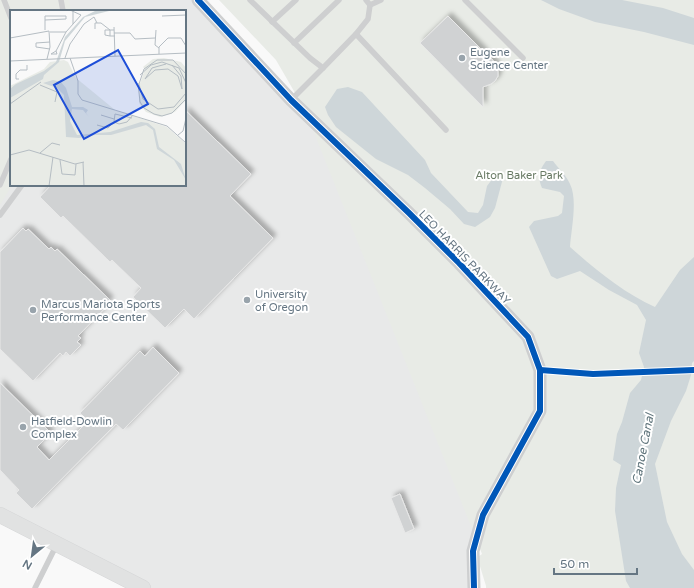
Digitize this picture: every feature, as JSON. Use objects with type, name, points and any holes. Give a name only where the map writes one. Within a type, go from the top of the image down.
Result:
[{"type":"main road","points":[[0,515],[143,588]]},
{"type":"street","name":"LEO HARRIS PARKWAY","points":[[198,0],[291,100],[409,213],[528,337],[540,370],[540,410],[483,515],[473,551],[474,588]]},
{"type":"lane","points":[[4,0],[10,15]]},
{"type":"lane","points":[[61,0],[63,10]]},
{"type":"lane","points":[[251,0],[294,43],[323,68]]},
{"type":"lane","points":[[272,22],[296,0]]},
{"type":"lane","points":[[294,43],[339,0]]},
{"type":"lane","points":[[291,100],[356,34],[368,19],[368,2],[381,0]]},
{"type":"lane","points":[[466,0],[522,58]]},
{"type":"lane","points":[[356,34],[446,130]]},
{"type":"lane","points":[[0,185],[10,161]]},
{"type":"lane","points":[[0,215],[21,186]]},
{"type":"lane","points":[[35,588],[57,544]]},
{"type":"shaded area","name":"University of Oregon","points":[[0,0],[198,0],[409,213],[483,515],[474,588],[143,588],[0,515]]},
{"type":"green space","points":[[0,0],[69,0],[71,10],[10,10],[10,186],[11,186],[0,205]]},
{"type":"green space","name":"Alton Baker Park","points":[[219,0],[694,0],[694,588],[486,588],[478,557],[482,554],[302,105],[276,60]]},
{"type":"water","points":[[541,0],[622,0],[663,8],[694,18],[694,45],[644,32],[595,22],[559,9]]},
{"type":"water","points":[[348,87],[362,92],[425,160],[431,173],[468,212],[478,213],[483,205],[487,186],[496,174],[502,173],[503,178],[495,208],[490,217],[475,227],[464,224],[450,209],[408,175],[376,159],[336,127],[328,115],[325,107],[337,89]]},
{"type":"water","name":"Canoe Canal","points":[[546,161],[553,161],[566,178],[570,184],[574,198],[570,247],[621,288],[655,307],[680,270],[694,257],[694,361],[692,363],[691,375],[686,391],[671,421],[655,464],[667,522],[682,554],[694,570],[694,588],[630,588],[626,581],[615,511],[616,488],[621,465],[613,460],[617,434],[630,393],[641,380],[644,367],[639,353],[646,320],[637,305],[609,290],[580,271],[557,279],[551,276],[529,227],[534,221],[558,216],[562,213],[564,196],[560,192],[542,188],[540,184],[540,174]]},
{"type":"building","points":[[448,16],[484,52],[484,56],[492,59],[497,67],[498,76],[495,81],[483,87],[483,107],[420,43]]},
{"type":"building","points":[[186,111],[251,174],[230,196],[273,238],[194,319],[184,309],[165,328],[133,297],[141,288],[112,260],[110,262],[63,216],[61,218],[40,197],[50,186],[186,186]]},
{"type":"building","points":[[23,228],[26,231],[28,229],[49,249],[51,247],[55,251],[57,249],[110,300],[105,306],[106,307],[78,336],[81,338],[77,342],[81,345],[70,356],[66,352],[63,356],[60,353],[33,381],[0,349],[0,252]]},
{"type":"building","name":"Hatfield-Dowlin Complex","points":[[153,347],[179,373],[123,430],[116,424],[32,509],[16,493],[19,490],[0,470],[0,383],[51,433],[37,447],[49,460],[88,421],[80,413],[140,351],[145,356]]},
{"type":"building","points":[[400,494],[414,529],[405,533],[391,498]]},
{"type":"cycle path","points":[[198,0],[291,100],[409,213],[459,263],[528,337],[540,370],[540,411],[483,515],[473,551],[474,588]]},
{"type":"cycle path","points":[[540,370],[593,374],[694,370]]},
{"type":"place","name":"Eugene Science Center","points":[[462,58]]},
{"type":"place","name":"University of Oregon","points":[[247,300]]},
{"type":"place","name":"Marcus Mariota Sports Performance Center","points":[[33,310]]},
{"type":"place","name":"Hatfield-Dowlin Complex","points":[[23,427]]}]
